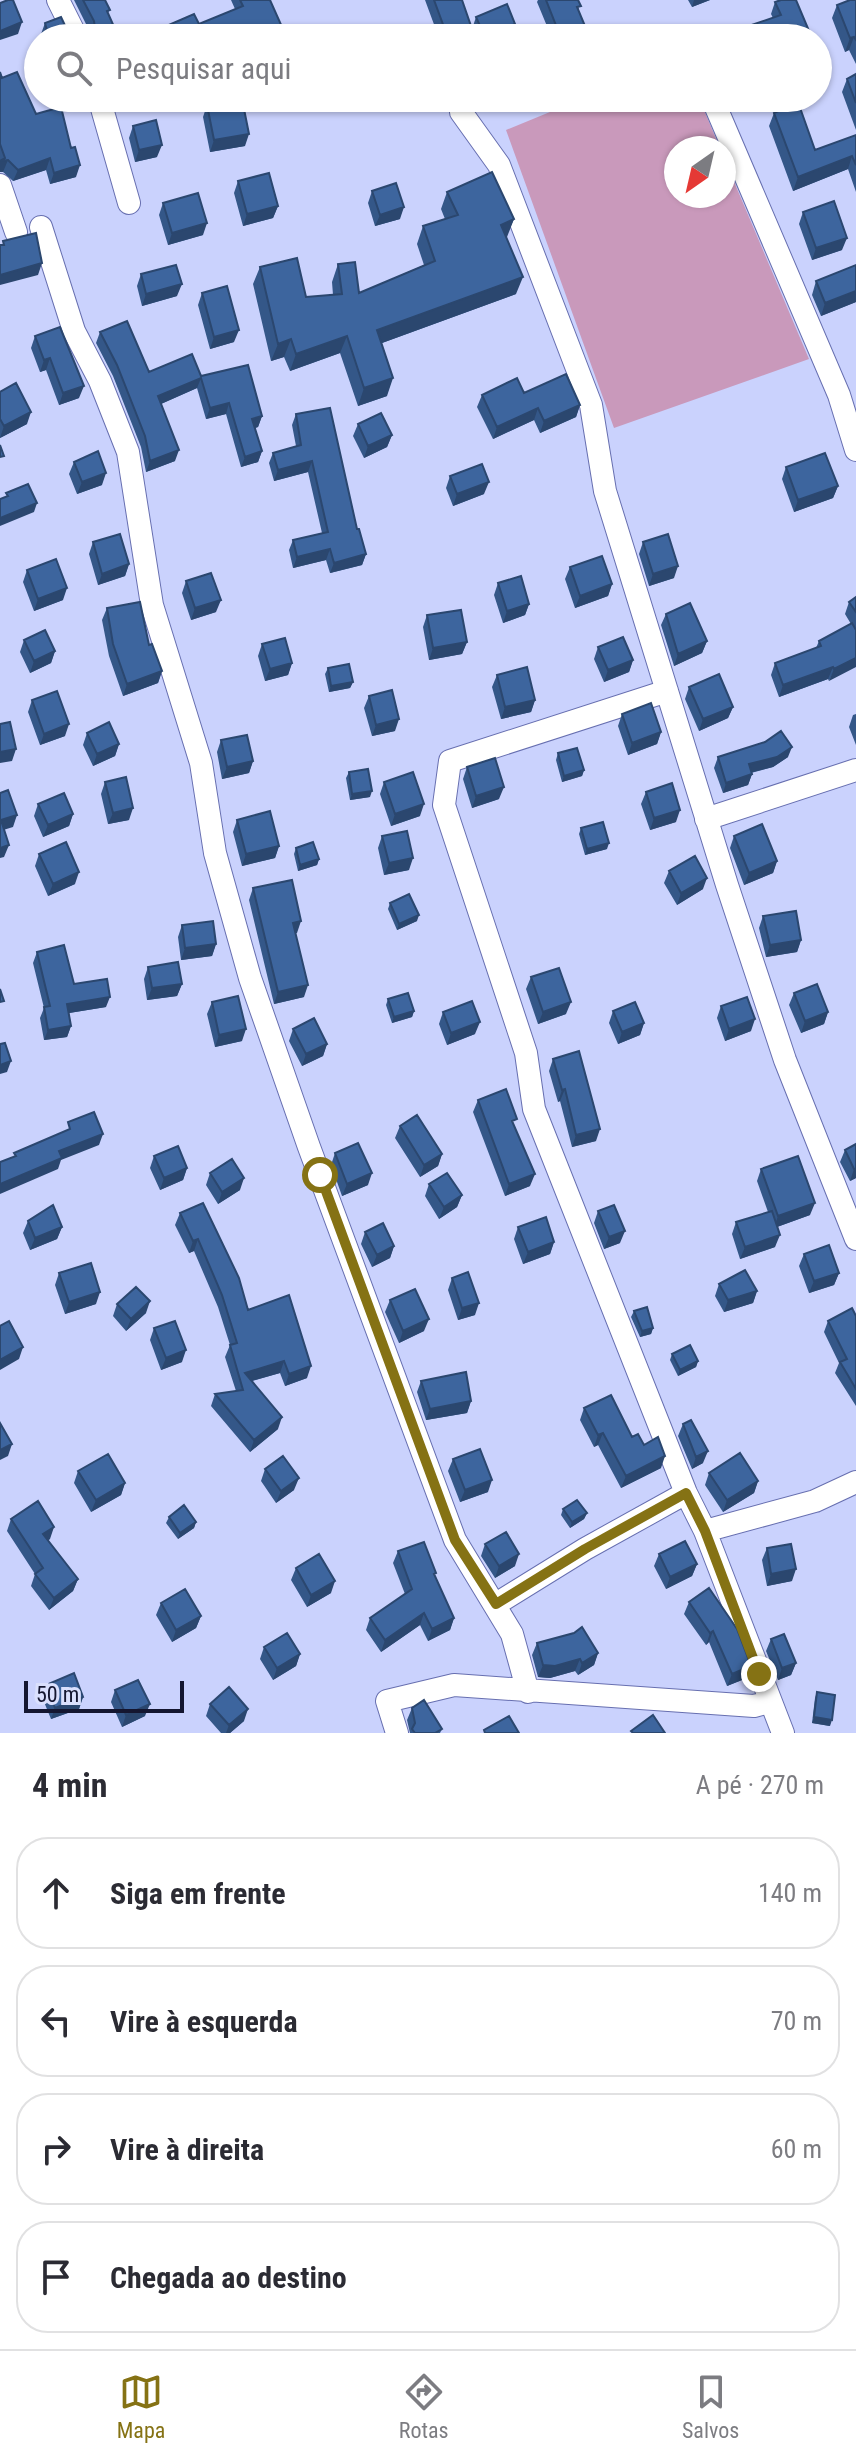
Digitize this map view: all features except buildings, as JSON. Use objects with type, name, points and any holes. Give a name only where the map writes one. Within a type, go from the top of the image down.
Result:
[{"type":"street","points":[[58,0],[70,24]]},
{"type":"street","points":[[103,112],[129,203]]},
{"type":"street","points":[[461,112],[499,165],[591,405],[605,491],[706,819],[785,1060],[856,1239]]},
{"type":"street","points":[[718,112],[839,395],[856,450]]},
{"type":"street","points":[[0,185],[16,232]]},
{"type":"street","points":[[41,227],[74,331],[100,381],[128,452],[152,605],[201,763],[215,853],[250,978],[309,1147],[455,1540],[512,1634],[528,1692]]},
{"type":"street","points":[[667,691],[450,761],[444,805],[526,1053],[534,1109],[686,1493],[705,1531],[783,1733]]},
{"type":"street","points":[[706,819],[856,770]]},
{"type":"street","points":[[705,1531],[815,1501],[856,1482]]},
{"type":"street","points":[[496,1604],[585,1549],[686,1493]]},
{"type":"street","points":[[397,1733],[387,1701],[454,1685],[754,1706],[770,1702]]},
{"type":"shaded area","points":[[550,112],[705,112],[715,136],[664,136],[664,208],[736,208],[736,186],[809,359],[614,428],[506,130]]},
{"type":"route","points":[[320,1175],[455,1540],[496,1604],[585,1549],[686,1493],[705,1531],[759,1674]]}]
